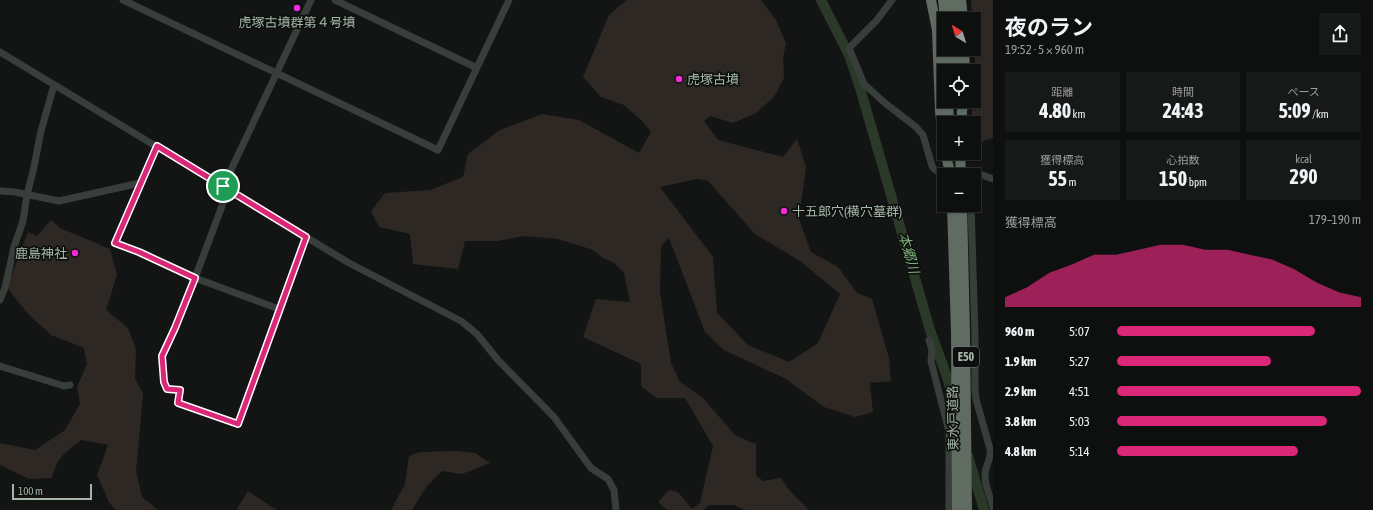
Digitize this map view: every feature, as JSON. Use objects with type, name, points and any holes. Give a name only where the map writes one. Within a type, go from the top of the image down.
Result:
[{"type":"highway","points":[[931,0],[936,30],[941,116]]},
{"type":"highway","points":[[943,0],[944,12]]},
{"type":"highway","points":[[953,0],[954,12]]},
{"type":"highway","points":[[961,0],[962,12]]},
{"type":"highway","name":"東水戸道路","points":[[952,212],[956,333],[957,510]]},
{"type":"highway","name":"東水戸道路","points":[[962,212],[966,349],[967,510]]},
{"type":"street","points":[[123,0],[438,150],[509,0]]},
{"type":"street","points":[[306,237],[238,424],[178,403],[180,390],[167,389],[164,382],[162,356],[195,278],[226,188],[276,72],[311,0]]},
{"type":"street","points":[[334,0],[477,68]]},
{"type":"street","points":[[892,0],[877,20],[849,48],[864,84],[885,103],[916,127],[923,135],[932,166],[934,170],[937,172]]},
{"type":"street","points":[[0,52],[349,263],[461,321],[477,334],[498,360],[554,417],[591,468],[608,479],[614,490],[616,510]]},
{"type":"street","points":[[0,300],[5,288],[14,247],[23,221],[41,131],[54,85]]},
{"type":"street","points":[[157,146],[115,243],[139,252],[195,278],[279,309]]},
{"type":"street","points":[[981,174],[993,179]]},
{"type":"street","points":[[0,191],[15,192],[59,201],[140,183]]},
{"type":"street","points":[[971,212],[975,389],[976,399],[991,455],[986,468],[985,480],[993,507]]},
{"type":"street","points":[[929,340],[932,350],[932,370],[949,432],[949,510]]},
{"type":"street","points":[[0,366],[64,386],[70,385]]},
{"type":"shaded area","points":[[627,0],[761,0],[776,20],[786,43],[783,58],[784,78],[774,97],[756,113],[733,123],[710,116],[704,121],[718,140],[783,157],[797,139],[806,167],[799,219],[811,252],[838,267],[857,293],[872,299],[889,358],[891,381],[870,383],[873,412],[855,417],[824,407],[786,379],[724,350],[705,332],[669,238],[661,246],[660,292],[671,363],[680,382],[702,397],[736,436],[756,444],[756,475],[763,481],[781,478],[790,491],[809,510],[745,510],[734,505],[709,505],[704,510],[667,510],[658,502],[669,490],[678,492],[692,509],[700,503],[713,446],[685,398],[656,398],[641,386],[641,364],[583,337],[596,299],[630,302],[624,273],[614,263],[603,258],[593,250],[558,239],[525,236],[497,241],[465,241],[458,269],[413,264],[410,234],[379,227],[371,211],[385,193],[430,190],[463,177],[468,154],[500,130],[542,114],[579,120],[639,153],[651,132],[642,121],[624,105],[601,97],[583,77],[609,15]],"holes":[[[697,179],[708,181],[755,234],[800,261],[840,294],[818,343],[789,362],[748,345],[717,313],[713,257],[660,187]]]},
{"type":"shaded area","points":[[971,0],[993,0],[993,138],[981,142],[981,116],[972,116],[972,108],[981,108],[981,64],[975,64],[975,56],[981,56],[981,12],[972,12]]},
{"type":"shaded area","points":[[51,220],[60,228],[110,249],[117,275],[106,310],[128,328],[136,349],[135,378],[143,394],[136,471],[142,497],[158,510],[115,510],[109,502],[97,475],[108,445],[81,440],[62,456],[52,478],[29,479],[0,465],[0,443],[35,450],[65,430],[80,404],[77,387],[87,364],[84,348],[51,335],[28,314],[9,290],[9,282],[28,232],[37,236]]},
{"type":"shaded area","points":[[456,451],[475,453],[490,463],[462,474],[442,471],[427,486],[412,510],[391,510],[405,484],[409,456],[420,452]]},
{"type":"shaded area","points":[[248,491],[270,506],[278,510],[236,510]]},
{"type":"waterway","name":"本郷川","points":[[821,0],[849,55],[860,88],[930,330],[946,374],[955,406]]},
{"type":"waterway","name":"本郷川","points":[[968,456],[984,510]]},
{"type":"place","name":"虎塚古墳群第４号墳","points":[[297,8]]},
{"type":"place","name":"虎塚古墳","points":[[679,79]]},
{"type":"place","name":"十五郎穴(横穴墓群)","points":[[784,211]]},
{"type":"place","name":"鹿島神社","points":[[75,253]]},
{"type":"route","points":[[157,146],[223,186],[306,237],[238,424],[178,403],[180,390],[167,389],[164,382],[162,356],[195,278],[139,252],[115,243],[157,146]]}]
